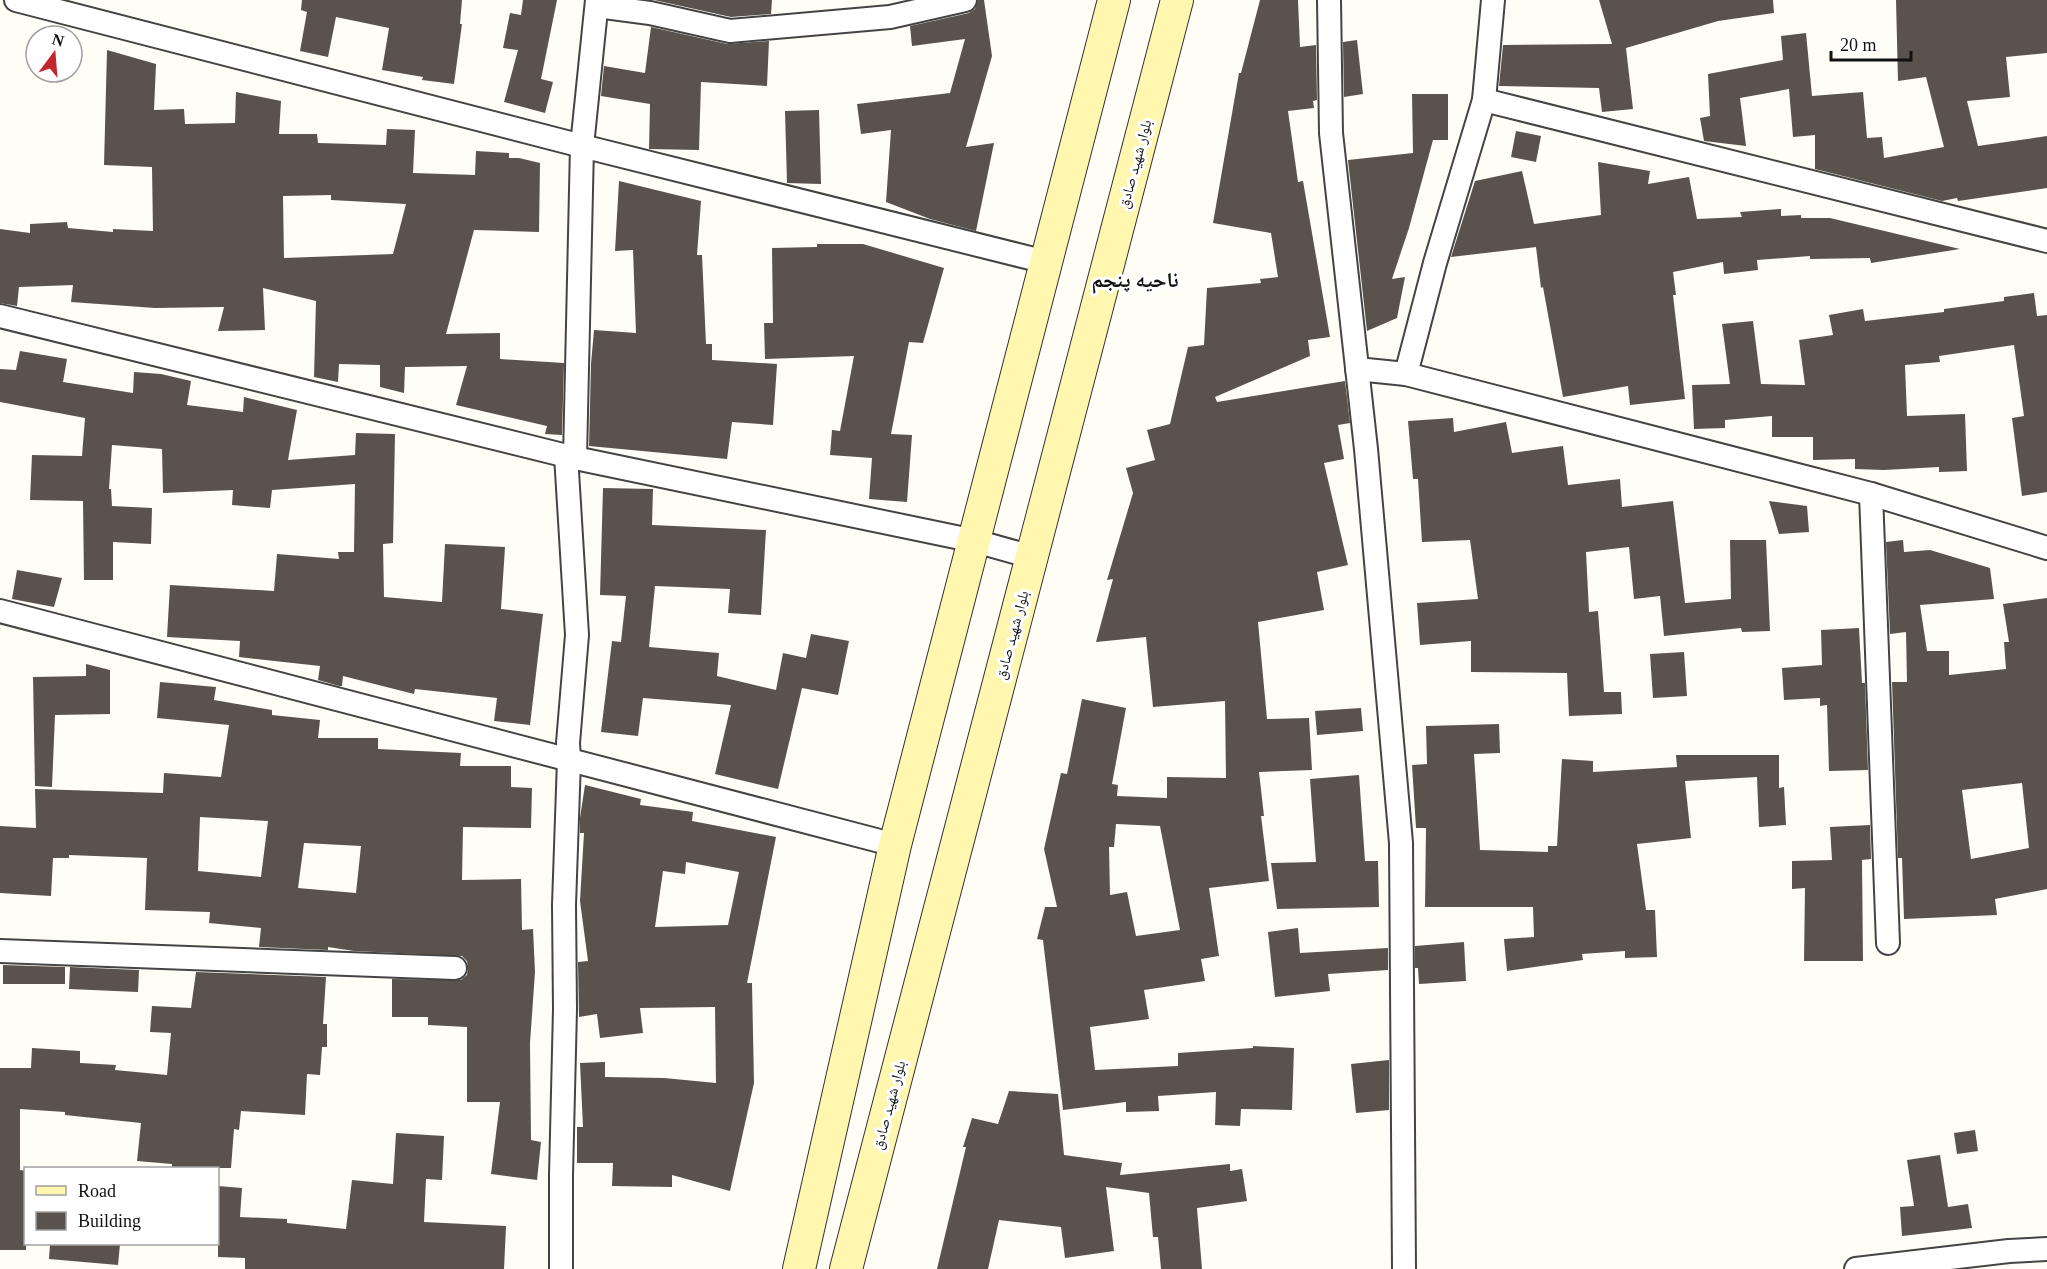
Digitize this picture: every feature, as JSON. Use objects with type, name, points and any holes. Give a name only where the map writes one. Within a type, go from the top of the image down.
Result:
[{"type":"main road","points":[[799,1269],[895,845],[1114,0]]},
{"type":"main road","name":"بلوار شهید صادق","points":[[846,1269],[1178,0]]},
{"type":"street","points":[[16,0],[582,146],[1046,262]]},
{"type":"street","points":[[561,1269],[565,1009],[564,905],[568,743],[577,635],[570,457],[582,146],[597,3],[730,31],[890,17],[965,0]]},
{"type":"street","points":[[1329,0],[1332,133],[1366,449],[1401,843],[1404,1269]]},
{"type":"street","points":[[1406,374],[1435,263],[1484,100],[1493,0]]},
{"type":"street","points":[[1484,100],[2047,241]]},
{"type":"street","points":[[0,316],[570,457],[975,541],[1032,557]]},
{"type":"street","points":[[1356,369],[1406,374],[1871,494],[2047,548]]},
{"type":"street","points":[[1871,494],[1888,943]]},
{"type":"street","points":[[0,611],[895,845]]},
{"type":"street","points":[[0,951],[455,968]]},
{"type":"street","points":[[1856,1269],[2010,1260],[2047,1249]]},
{"type":"building","points":[[302,0],[462,0],[460,24],[462,24],[454,84],[422,80],[423,77],[382,70],[389,28],[336,17],[328,57],[300,51],[307,12],[301,10]]},
{"type":"building","points":[[523,0],[557,0],[541,79],[553,82],[545,113],[504,102],[518,50],[503,48],[510,13],[521,15]]},
{"type":"building","points":[[654,0],[772,0],[771,14],[731,17]]},
{"type":"building","points":[[978,0],[984,0],[992,56],[966,147],[994,143],[976,231],[930,219],[886,202],[891,130],[861,134],[857,104],[950,93],[965,39],[912,46],[910,26],[969,13],[975,9]]},
{"type":"building","points":[[1260,0],[1298,0],[1300,47],[1316,45],[1317,100],[1313,101],[1314,108],[1288,111],[1298,182],[1303,181],[1330,337],[1308,340],[1310,356],[1215,397],[1217,402],[1345,381],[1350,423],[1338,425],[1344,459],[1324,463],[1348,565],[1317,572],[1324,610],[1258,622],[1267,719],[1309,718],[1312,770],[1259,772],[1264,816],[1261,816],[1269,881],[1209,888],[1219,956],[1201,959],[1205,981],[1144,990],[1149,1019],[1090,1027],[1095,1070],[1178,1066],[1178,1053],[1253,1048],[1253,1046],[1294,1048],[1292,1110],[1241,1109],[1240,1126],[1215,1125],[1216,1092],[1158,1096],[1159,1111],[1126,1112],[1126,1102],[1063,1110],[1043,940],[1037,939],[1045,907],[1057,907],[1044,849],[1061,773],[1067,774],[1082,699],[1126,708],[1112,784],[1118,785],[1117,796],[1167,798],[1167,777],[1226,778],[1225,701],[1153,707],[1146,637],[1096,642],[1113,579],[1107,580],[1133,493],[1126,468],[1155,460],[1147,430],[1170,424],[1188,347],[1204,345],[1207,288],[1261,283],[1260,279],[1278,277],[1271,233],[1213,223],[1239,73],[1241,73]],"holes":[[[1116,824],[1160,826],[1180,930],[1136,936],[1127,892],[1110,895],[1109,847],[1114,847]]]},
{"type":"building","points":[[1599,0],[1773,0],[1774,13],[1718,21],[1626,48],[1633,109],[1602,112],[1599,88],[1499,86],[1503,45],[1612,44]]},
{"type":"building","points":[[1896,0],[2047,0],[2047,53],[2006,57],[2010,97],[1967,101],[1978,146],[2047,136],[2047,188],[1958,201],[1957,198],[1942,201],[1815,169],[1815,135],[1793,137],[1789,89],[1740,98],[1746,146],[1704,141],[1700,118],[1710,116],[1708,74],[1783,60],[1781,36],[1806,33],[1812,96],[1863,92],[1867,138],[1882,137],[1884,158],[1944,147],[1926,77],[1898,81]]},
{"type":"building","points":[[651,27],[727,44],[769,41],[767,86],[701,82],[699,150],[649,149],[650,104],[601,96],[604,66],[645,73]]},
{"type":"building","points":[[1357,40],[1363,94],[1344,97],[1343,42]]},
{"type":"building","points":[[107,50],[156,64],[154,110],[184,109],[185,124],[235,123],[236,92],[281,101],[279,134],[317,134],[318,143],[386,145],[387,129],[415,130],[413,173],[475,175],[476,151],[509,153],[509,158],[540,163],[539,232],[474,230],[446,334],[500,333],[500,359],[564,363],[562,435],[545,434],[547,426],[456,405],[467,366],[405,367],[404,393],[380,387],[380,365],[339,364],[338,382],[314,377],[316,301],[263,288],[265,330],[218,331],[224,307],[155,308],[71,302],[73,285],[19,287],[17,306],[0,303],[0,229],[30,233],[30,224],[67,222],[68,228],[113,232],[113,229],[153,231],[152,167],[104,165]],"holes":[[[331,195],[331,200],[406,204],[393,254],[284,258],[283,196]]]},
{"type":"building","points":[[1412,94],[1448,94],[1448,140],[1433,140],[1409,228],[1392,279],[1405,277],[1397,318],[1367,331],[1348,160],[1413,153]]},
{"type":"building","points":[[819,110],[821,184],[787,183],[785,111]]},
{"type":"building","points":[[1516,131],[1541,136],[1536,162],[1511,157]]},
{"type":"building","points":[[1598,162],[1650,171],[1648,184],[1689,177],[1697,219],[1742,217],[1740,212],[1781,209],[1781,216],[1801,215],[1801,218],[1830,218],[1960,249],[1871,263],[1870,258],[1810,259],[1810,256],[1757,260],[1758,270],[1724,274],[1723,262],[1673,272],[1676,295],[1673,295],[1685,399],[1630,405],[1628,386],[1563,397],[1543,287],[1541,288],[1536,247],[1451,257],[1475,181],[1522,171],[1534,224],[1601,215]]},
{"type":"building","points":[[619,181],[701,201],[697,255],[702,255],[706,344],[712,344],[712,360],[777,364],[773,425],[732,422],[727,459],[589,446],[594,330],[636,333],[633,250],[615,251]]},
{"type":"building","points":[[817,244],[863,244],[944,268],[923,343],[909,342],[891,434],[912,435],[907,502],[869,499],[872,458],[830,455],[832,430],[840,431],[854,356],[765,359],[764,323],[773,323],[772,248],[817,247]]},
{"type":"building","points":[[2034,293],[2037,316],[2047,315],[2047,492],[2022,496],[2012,418],[2024,416],[2014,345],[1939,356],[1940,362],[1905,365],[1907,416],[1965,414],[1967,471],[1939,472],[1939,467],[1855,469],[1855,459],[1813,460],[1813,437],[1772,437],[1772,416],[1725,420],[1725,428],[1694,429],[1692,385],[1730,384],[1722,324],[1753,321],[1761,384],[1805,385],[1799,340],[1833,335],[1829,315],[1863,309],[1865,321],[1944,312],[1944,309],[2004,301],[2004,297]]},
{"type":"building","points":[[20,351],[67,359],[63,382],[133,393],[134,372],[161,374],[191,381],[187,405],[243,412],[244,397],[297,410],[288,460],[355,455],[356,433],[395,434],[393,543],[383,544],[384,597],[442,602],[445,544],[505,547],[501,609],[543,614],[530,725],[494,721],[497,698],[415,689],[414,694],[343,676],[342,686],[339,686],[318,680],[320,666],[239,657],[240,641],[167,637],[170,585],[274,591],[277,554],[339,559],[338,552],[354,552],[355,484],[272,490],[270,508],[232,505],[233,490],[163,493],[162,449],[112,445],[109,489],[111,489],[112,506],[152,508],[151,544],[113,542],[113,580],[84,580],[83,501],[30,500],[32,455],[82,456],[85,418],[0,402],[0,369],[16,370]]},
{"type":"building","points":[[1453,418],[1454,432],[1506,422],[1512,453],[1563,446],[1568,485],[1620,479],[1622,507],[1673,501],[1685,603],[1731,599],[1730,540],[1766,540],[1770,631],[1742,632],[1741,628],[1664,636],[1660,596],[1634,599],[1629,547],[1586,552],[1589,612],[1598,611],[1604,692],[1621,692],[1622,714],[1569,716],[1567,673],[1471,672],[1471,641],[1420,645],[1417,603],[1478,599],[1470,540],[1422,542],[1418,479],[1413,479],[1408,421]]},
{"type":"building","points":[[603,488],[653,489],[652,525],[766,530],[761,615],[728,613],[730,589],[655,586],[649,647],[719,653],[717,676],[776,690],[783,653],[806,658],[811,634],[849,641],[838,695],[802,688],[778,789],[715,774],[731,705],[643,698],[638,736],[601,732],[612,641],[621,642],[626,596],[600,595]]},
{"type":"building","points":[[1769,501],[1807,506],[1809,532],[1779,534]]},
{"type":"building","points":[[1903,540],[1904,552],[1930,550],[1990,568],[1994,599],[1920,605],[1927,651],[1949,651],[1949,675],[2006,669],[2004,642],[2009,642],[2003,604],[2047,598],[2047,889],[1995,899],[1997,915],[1904,919],[1902,858],[1898,858],[1892,682],[1907,682],[1906,632],[1890,634],[1886,542]],"holes":[[[2022,783],[2029,848],[1971,859],[1962,790]]]},
{"type":"building","points":[[17,570],[62,578],[54,607],[12,599]]},
{"type":"building","points":[[1859,628],[1862,683],[1865,683],[1868,770],[1829,771],[1827,705],[1820,706],[1820,698],[1784,700],[1782,668],[1822,665],[1821,630]]},
{"type":"building","points":[[1684,652],[1687,696],[1653,698],[1650,654]]},
{"type":"building","points":[[86,664],[110,670],[110,714],[55,715],[52,787],[35,786],[33,677],[86,676]]},
{"type":"building","points":[[160,682],[216,687],[214,700],[272,710],[272,715],[320,720],[318,738],[378,738],[378,749],[461,753],[460,766],[511,766],[511,787],[532,788],[531,828],[463,827],[462,880],[521,879],[522,930],[533,929],[535,972],[530,1043],[531,1140],[541,1142],[537,1180],[491,1174],[500,1102],[467,1102],[467,1027],[428,1025],[428,1017],[392,1017],[392,979],[461,980],[467,975],[468,968],[467,961],[462,956],[354,951],[328,947],[328,950],[259,947],[261,928],[209,923],[210,912],[145,910],[147,858],[69,855],[69,858],[53,858],[51,896],[0,893],[0,826],[36,828],[35,789],[163,793],[164,773],[221,777],[229,725],[157,718]],"holes":[[[200,817],[268,821],[261,877],[198,871]],[[304,843],[361,846],[356,893],[298,888]]]},
{"type":"building","points":[[1361,708],[1363,731],[1317,735],[1315,711]]},
{"type":"building","points":[[1499,724],[1500,753],[1474,754],[1480,850],[1548,852],[1548,846],[1557,846],[1562,759],[1593,761],[1593,772],[1677,767],[1676,755],[1779,755],[1779,788],[1784,787],[1786,825],[1759,827],[1757,777],[1685,781],[1691,838],[1637,844],[1646,910],[1655,910],[1657,957],[1625,958],[1625,951],[1582,954],[1583,960],[1507,971],[1504,939],[1534,937],[1533,907],[1425,907],[1426,828],[1416,828],[1412,765],[1427,764],[1426,726]]},
{"type":"building","points":[[1359,775],[1365,861],[1378,861],[1379,907],[1277,909],[1271,863],[1316,862],[1310,779]]},
{"type":"building","points":[[585,785],[641,799],[640,805],[693,812],[692,821],[776,837],[747,983],[752,983],[754,1083],[730,1191],[672,1175],[672,1187],[612,1186],[613,1163],[577,1163],[577,1127],[583,1127],[580,1063],[605,1062],[605,1077],[664,1078],[716,1083],[715,1007],[640,1008],[643,1033],[600,1038],[597,1014],[579,1017],[578,962],[588,961],[580,901],[584,833],[580,833]],"holes":[[[686,862],[739,872],[728,925],[655,927],[663,871],[685,874]]]},
{"type":"building","points":[[1870,825],[1871,859],[1862,860],[1863,961],[1804,961],[1805,888],[1792,889],[1792,861],[1832,860],[1830,827]]},
{"type":"building","points":[[1298,928],[1300,953],[1388,948],[1388,970],[1328,974],[1330,991],[1275,997],[1268,932]]},
{"type":"building","points":[[1464,942],[1466,981],[1419,984],[1418,968],[1415,968],[1415,946]]},
{"type":"building","points":[[3,965],[65,967],[65,984],[3,984]]},
{"type":"building","points":[[70,967],[139,970],[138,992],[69,989]]},
{"type":"building","points":[[196,972],[326,977],[323,1024],[327,1024],[327,1047],[322,1047],[320,1075],[307,1074],[305,1115],[241,1111],[239,1130],[234,1129],[231,1168],[219,1168],[172,1167],[172,1164],[137,1161],[141,1123],[65,1115],[65,1112],[20,1109],[20,1170],[24,1171],[24,1245],[26,1245],[26,1250],[0,1250],[0,1068],[31,1068],[32,1048],[80,1051],[80,1063],[116,1065],[115,1070],[167,1075],[171,1033],[150,1032],[152,1006],[191,1008]]},
{"type":"building","points":[[1389,1060],[1389,1110],[1356,1113],[1351,1064]]},
{"type":"building","points":[[1009,1091],[1058,1094],[1064,1155],[1122,1163],[1120,1175],[1230,1164],[1230,1171],[1242,1169],[1247,1201],[1197,1208],[1202,1269],[1161,1269],[1158,1237],[1153,1237],[1149,1193],[1106,1187],[1114,1251],[1065,1258],[1061,1227],[999,1220],[988,1269],[937,1269],[966,1147],[963,1147],[972,1118],[998,1124]]},
{"type":"building","points":[[1975,1130],[1978,1151],[1957,1154],[1954,1133]]},
{"type":"building","points":[[396,1133],[444,1136],[442,1180],[426,1179],[424,1222],[506,1226],[504,1269],[245,1269],[245,1258],[218,1257],[219,1186],[242,1188],[240,1217],[287,1219],[287,1223],[346,1229],[352,1180],[393,1184]]},
{"type":"building","points":[[1940,1155],[1948,1207],[1968,1204],[1972,1228],[1902,1236],[1900,1207],[1914,1206],[1907,1160]]},
{"type":"building","points":[[50,1245],[120,1245],[118,1265],[49,1259]]},
{"type":"district","name":"ناحیه پنجم","points":[[1135,280]]}]
